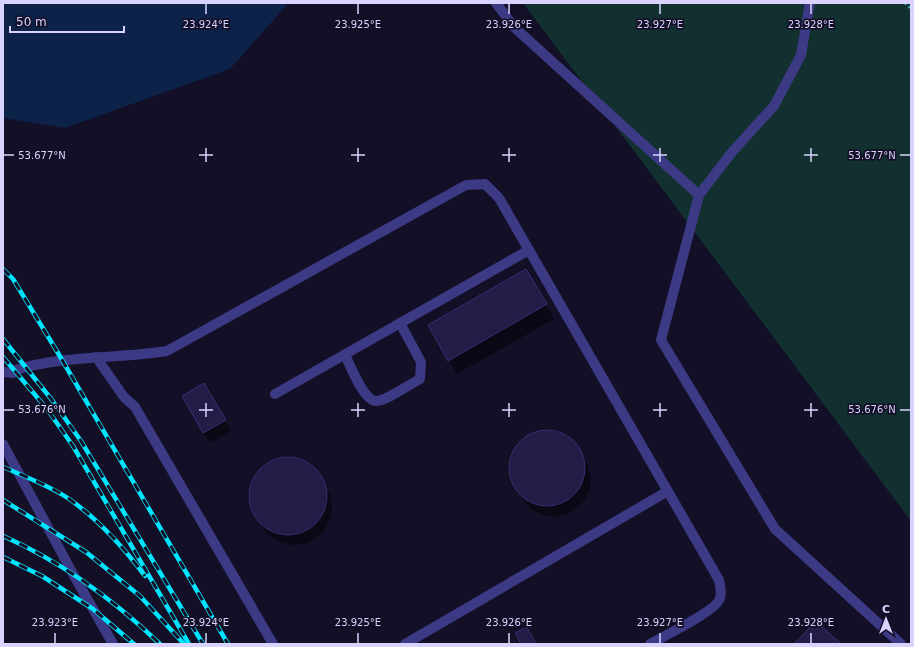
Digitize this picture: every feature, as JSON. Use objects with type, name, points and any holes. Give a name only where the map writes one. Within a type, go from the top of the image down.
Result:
[{"type":"lane","points":[[496,3],[514,26],[699,195]]},
{"type":"lane","points":[[810,3],[801,55],[774,106],[732,152],[699,195],[661,340],[775,529],[902,644]]},
{"type":"lane","points":[[3,372],[13,373],[15,370],[20,368],[45,363],[134,356],[167,351],[466,185],[485,184],[499,198],[719,580],[721,598],[718,603],[708,612],[650,644]]},
{"type":"lane","points":[[275,394],[529,250]]},
{"type":"lane","points":[[345,355],[366,396],[375,401],[384,399],[420,379],[421,362],[400,323]]},
{"type":"lane","points":[[96,358],[124,397],[135,407],[273,644]]},
{"type":"lane","points":[[3,444],[73,574],[113,644]]},
{"type":"lane","points":[[405,644],[668,491]]},
{"type":"path","points":[[905,3],[911,9]]},
{"type":"green space","points":[[523,3],[911,3],[911,521]]},
{"type":"water","points":[[3,3],[286,3],[286,6],[230,69],[65,128],[3,118]]},
{"type":"building","points":[[526,269],[547,304],[448,361],[428,325]]},
{"type":"building","points":[[204,383],[226,420],[203,433],[182,396]]},
{"type":"building","points":[[547,430],[561,433],[574,441],[582,454],[585,468],[582,482],[574,495],[561,503],[547,506],[533,503],[520,495],[512,482],[509,468],[512,454],[520,441],[533,433]]},
{"type":"building","points":[[288,457],[303,460],[310,464],[320,474],[324,481],[327,496],[324,511],[320,518],[310,528],[303,532],[288,535],[273,532],[266,528],[256,518],[252,511],[249,496],[252,481],[256,474],[266,464],[273,460]]},
{"type":"building","points":[[816,621],[841,644],[794,644]]},
{"type":"building","points":[[527,627],[536,644],[521,644],[515,633]]},
{"type":"railway","points":[[3,269],[13,279],[58,353],[228,644]]},
{"type":"railway","points":[[3,339],[52,400],[81,441],[203,644]]},
{"type":"railway","points":[[3,357],[47,409],[73,446],[189,644]]},
{"type":"railway","points":[[3,467],[57,491],[83,509],[112,536],[145,576]]},
{"type":"railway","points":[[3,500],[86,552],[140,596],[184,644]]},
{"type":"railway","points":[[3,536],[25,546],[86,583],[106,597],[160,644]]},
{"type":"railway","points":[[3,557],[42,576],[93,609],[134,644]]}]
